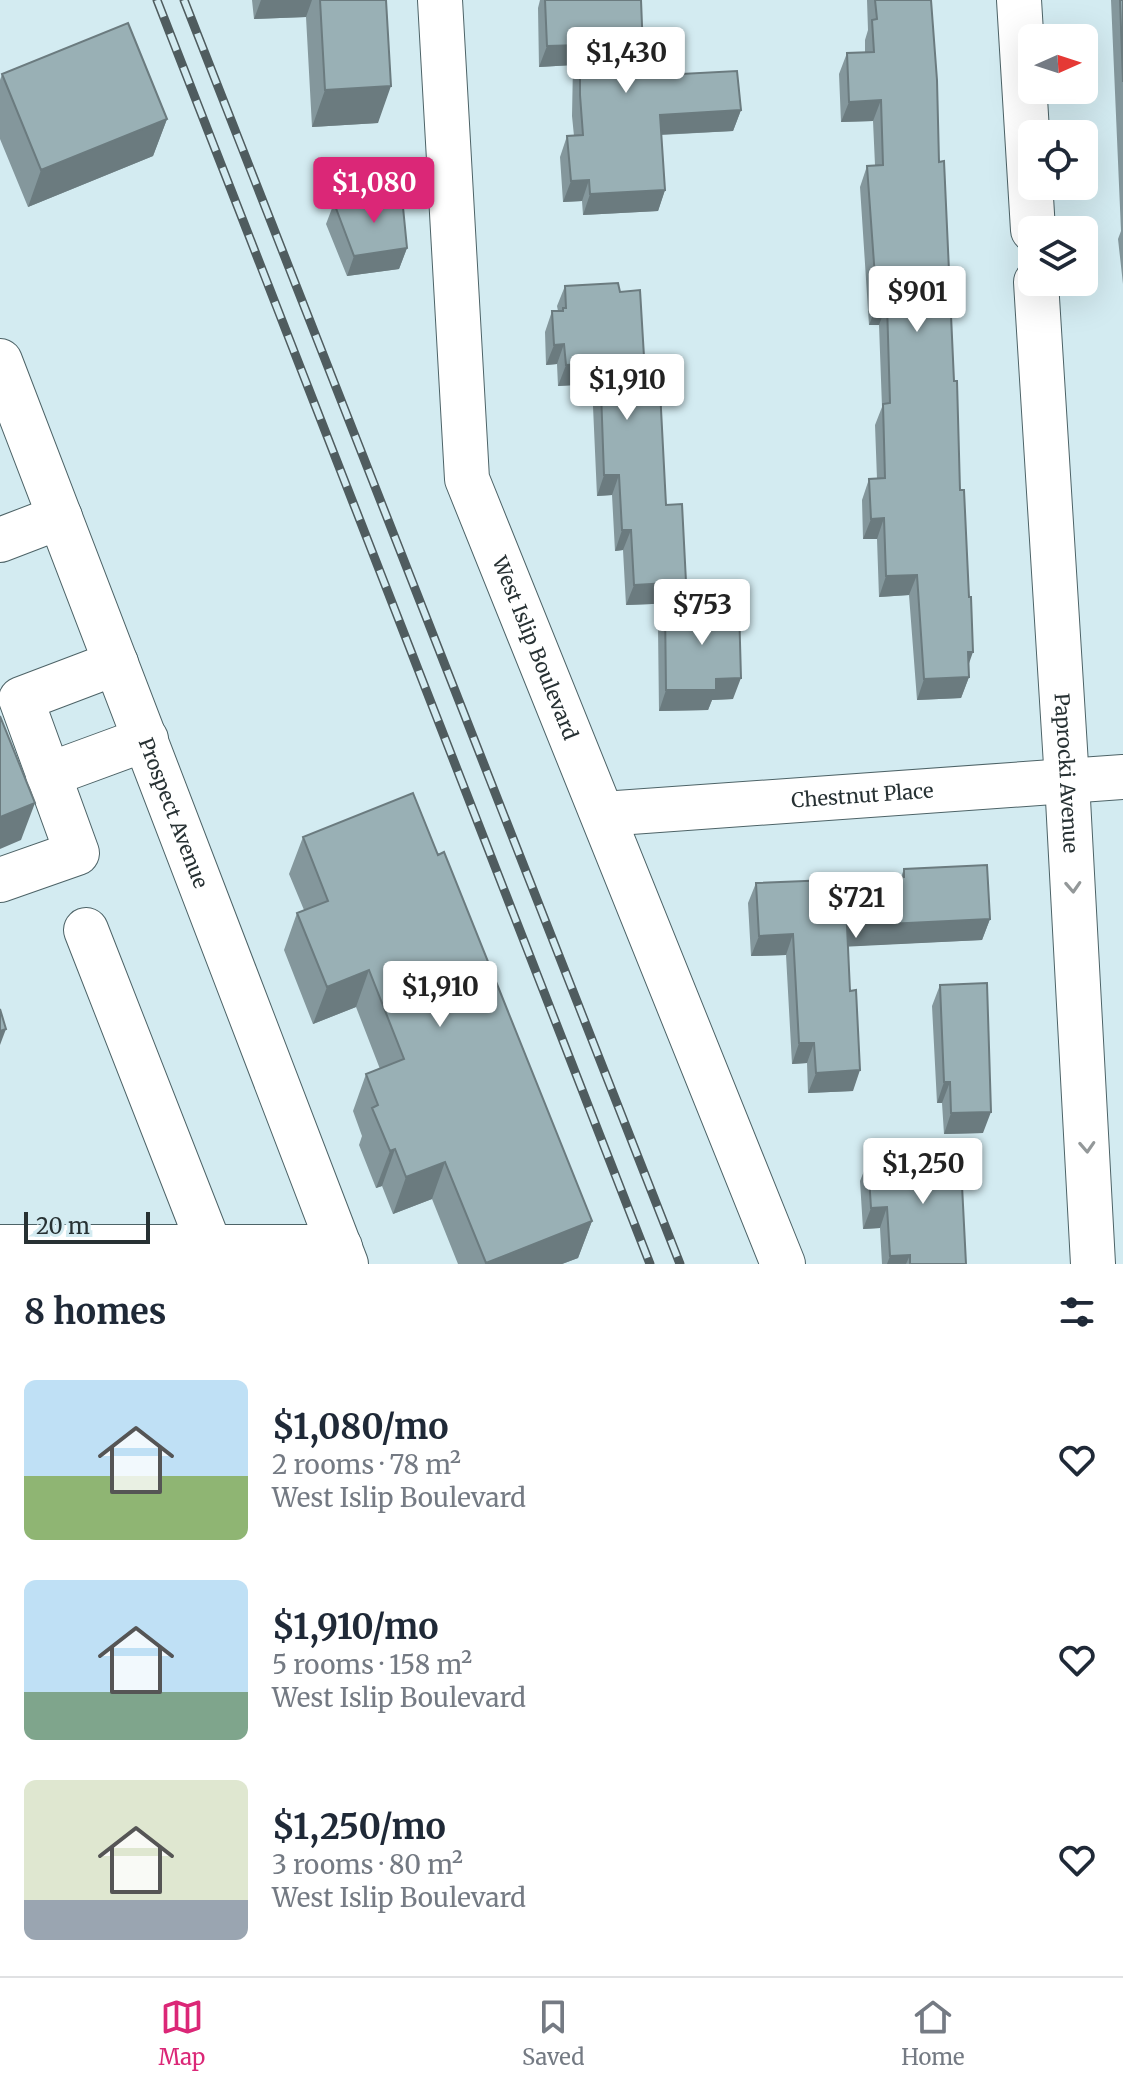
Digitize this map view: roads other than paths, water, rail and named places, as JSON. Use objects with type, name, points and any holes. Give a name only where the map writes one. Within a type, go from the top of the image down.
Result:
[{"type":"street","name":"West Islip Boulevard","points":[[440,0],[467,479],[783,1264]]},
{"type":"street","points":[[1019,0],[1032,216]]},
{"type":"street","name":"Paprocki Avenue","points":[[1037,296],[1093,1264]]},
{"type":"street","name":"Prospect Avenue","points":[[0,361],[11,420],[60,517],[343,1256]]},
{"type":"street","points":[[0,540],[60,517]]},
{"type":"street","points":[[0,880],[77,853],[21,699],[116,663]]},
{"type":"street","points":[[48,775],[146,739]]},
{"type":"street","name":"Chestnut Place","points":[[603,814],[1123,777]]},
{"type":"street","points":[[86,930],[210,1247]]},
{"type":"street","points":[[0,1247],[82,1256],[210,1247],[343,1256]]},
{"type":"railway","points":[[157,0],[650,1264]]},
{"type":"railway","points":[[184,0],[680,1264]]}]
